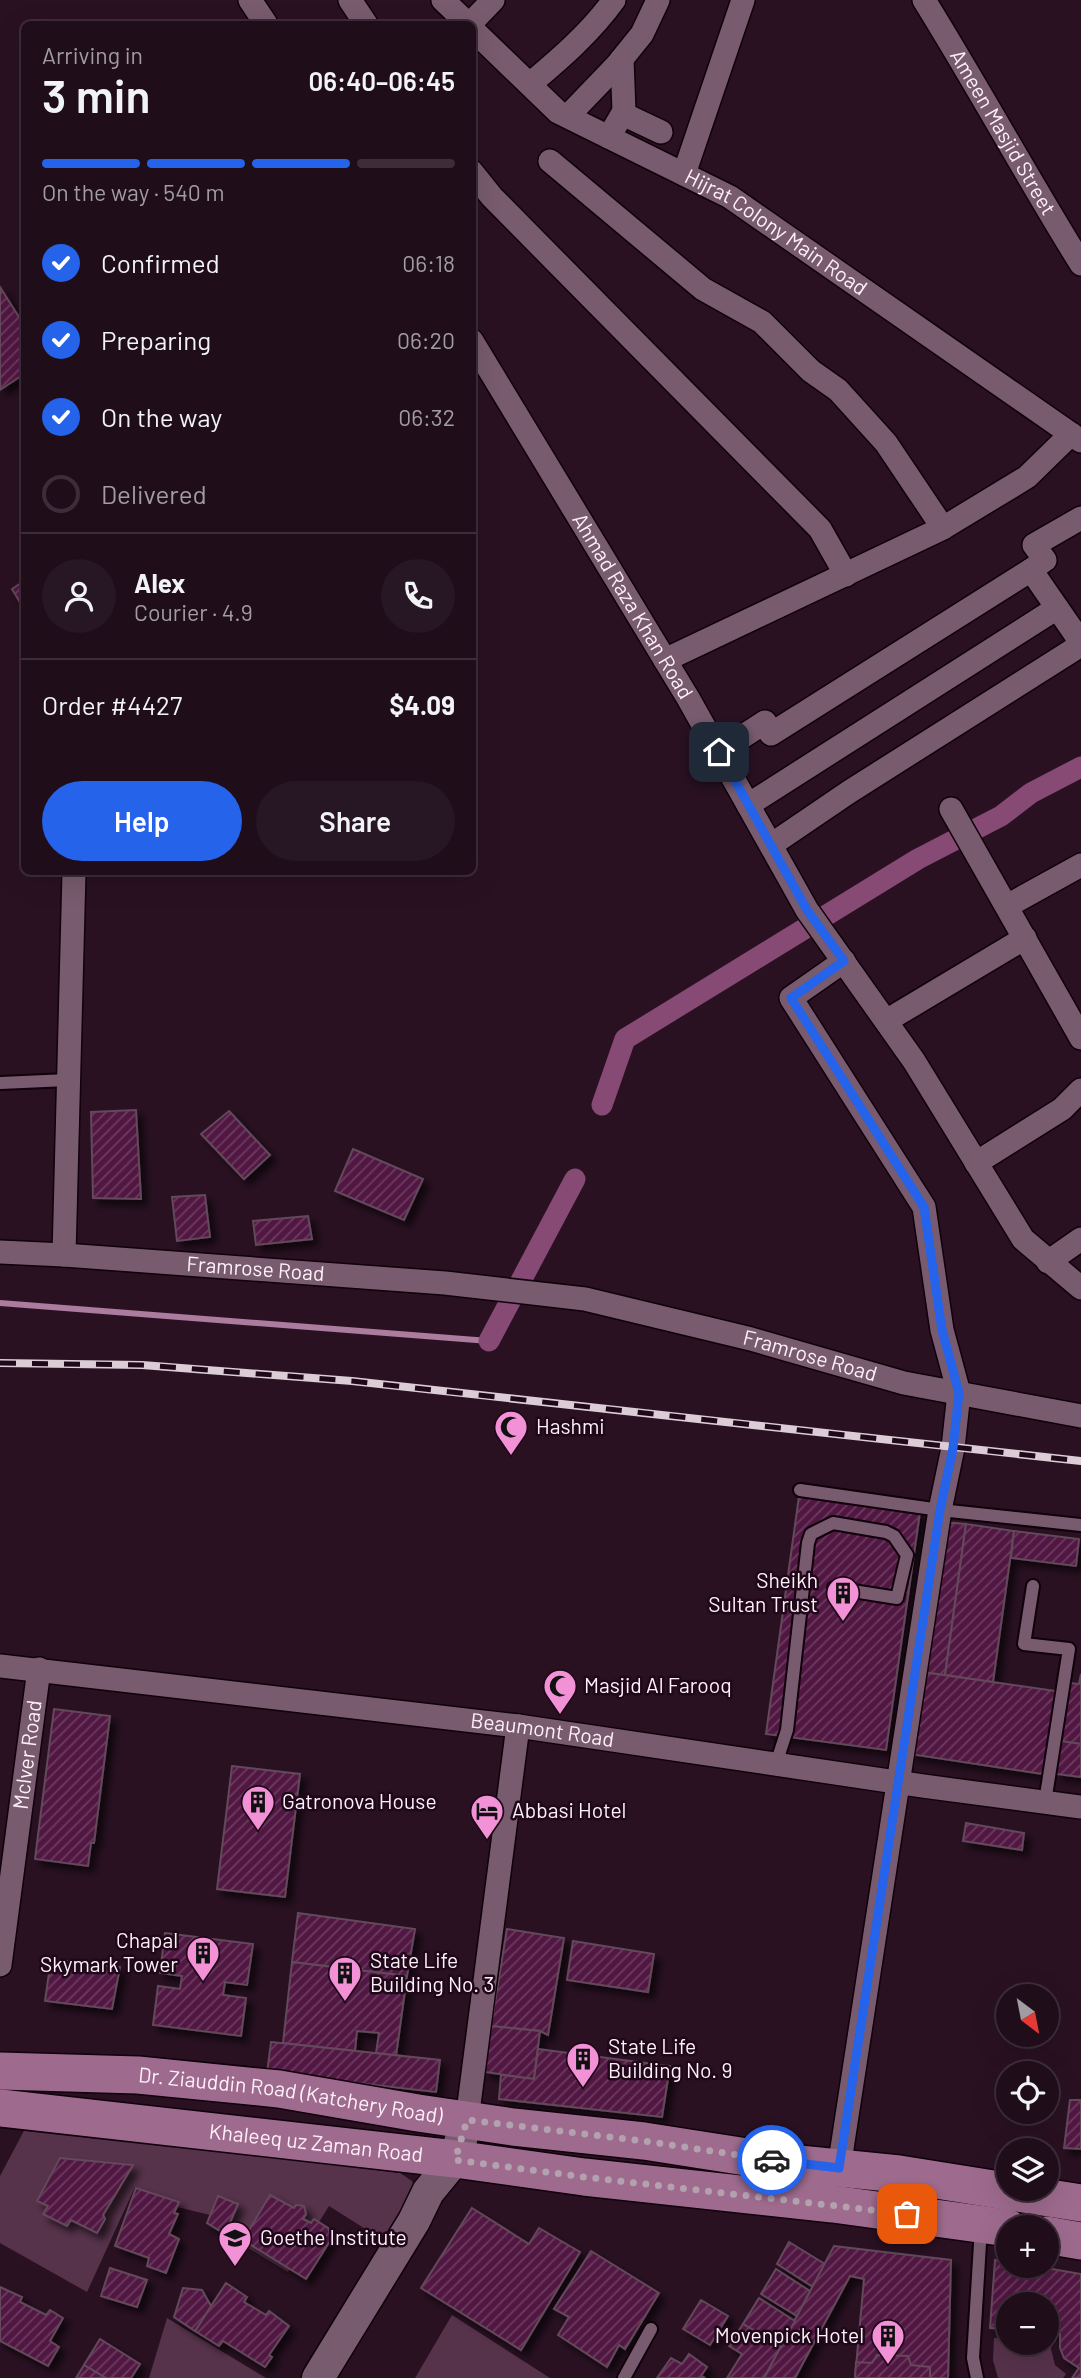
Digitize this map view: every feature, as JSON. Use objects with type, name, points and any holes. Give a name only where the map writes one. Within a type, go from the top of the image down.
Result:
[{"type":"main road","name":"Dr. Ziauddin Road (Katchery Road)","points":[[0,2071],[138,2075],[279,2088],[467,2120],[898,2174],[1081,2203]]},
{"type":"main road","name":"Khaleeq uz Zaman Road","points":[[0,2108],[994,2225]]},
{"type":"main road","points":[[1059,2237],[1081,2241]]},
{"type":"street","points":[[250,0],[264,21]]},
{"type":"street","points":[[350,0],[364,21]]},
{"type":"street","name":"Hijrat Colony Main Road","points":[[443,0],[465,21]]},
{"type":"street","points":[[474,21],[493,0]]},
{"type":"street","points":[[530,84],[596,25],[614,0]]},
{"type":"street","points":[[568,116],[642,34],[658,0]]},
{"type":"street","points":[[684,174],[743,0]]},
{"type":"street","name":"Ameen Masjid Street","points":[[924,0],[1081,264]]},
{"type":"street","name":"Hijrat Colony Main Road","points":[[476,32],[558,112],[730,197],[1076,437]]},
{"type":"street","points":[[610,137],[623,114],[622,59]]},
{"type":"street","points":[[623,114],[661,132]]},
{"type":"street","points":[[550,161],[703,289],[762,322],[811,371],[838,390],[886,443],[943,527]]},
{"type":"street","points":[[476,177],[492,197],[821,529],[846,575]]},
{"type":"street","name":"Ahmad Raza Khan Road","points":[[476,348],[665,660],[807,910],[914,1061],[1023,1239],[1081,1288]]},
{"type":"street","points":[[665,660],[943,527],[1027,477],[1076,437]]},
{"type":"street","points":[[719,752],[765,722],[771,734],[1031,570],[1045,560],[1034,545],[1081,518]]},
{"type":"street","points":[[771,845],[849,792],[1073,650],[1081,641],[1031,570]]},
{"type":"street","points":[[748,805],[1057,608]]},
{"type":"street","points":[[951,808],[1081,1038]]},
{"type":"street","points":[[1007,906],[1081,865]]},
{"type":"street","points":[[64,1255],[74,875]]},
{"type":"street","points":[[886,1021],[1025,938]]},
{"type":"street","points":[[839,2168],[940,1510],[953,1448],[959,1393],[942,1330],[924,1207],[791,998],[844,961]]},
{"type":"street","points":[[976,1163],[1062,1109],[1081,1090]]},
{"type":"street","points":[[1048,1262],[1081,1239]]},
{"type":"street","name":"Framrose Road","points":[[0,1252],[540,1293],[597,1302],[751,1339],[904,1383],[1081,1416]]},
{"type":"street","name":"Beaumont Road","points":[[0,1666],[518,1726],[899,1783],[1081,1807]]},
{"type":"street","name":"Mclver Road","points":[[0,1965],[39,1669]]},
{"type":"street","points":[[318,2378],[414,2221],[428,2192],[455,2160],[467,2120],[518,1726]]},
{"type":"lane","points":[[0,1083],[68,1080]]},
{"type":"lane","points":[[800,1490],[940,1510],[1081,1525]]},
{"type":"lane","points":[[776,1764],[787,1730],[811,1534],[833,1523],[886,1532],[901,1544],[907,1555],[897,1598],[834,1588]]},
{"type":"lane","points":[[1032,1586],[1024,1644],[1069,1648],[1045,1802]]},
{"type":"lane","points":[[977,2378],[972,2358],[994,2225]]},
{"type":"lane","points":[[624,2378],[651,2329]]},
{"type":"shaded area","points":[[26,2127],[400,2173],[412,2181],[414,2187],[386,2242],[329,2206],[288,2272],[207,2223],[210,2215],[177,2207],[178,2201],[135,2187],[87,2292],[0,2243],[0,2176]]},
{"type":"shaded area","points":[[452,2315],[550,2378],[415,2378]]},
{"type":"shaded area","points":[[167,2318],[266,2378],[149,2378]]},
{"type":"shaded area","points":[[996,2338],[996,2355],[1052,2355],[1055,2365],[1066,2374],[1063,2378],[998,2378],[993,2360]]},
{"type":"building","points":[[0,287],[21,320],[21,376],[0,390]]},
{"type":"building","points":[[21,583],[21,604],[12,589]]},
{"type":"building","points":[[136,1110],[141,1199],[93,1198],[91,1112]]},
{"type":"building","points":[[229,1111],[270,1155],[244,1179],[201,1134]]},
{"type":"building","points":[[353,1149],[423,1179],[404,1220],[335,1191]]},
{"type":"building","points":[[205,1195],[210,1237],[177,1241],[172,1197]]},
{"type":"building","points":[[308,1216],[312,1239],[256,1245],[253,1221]]},
{"type":"building","name":"Sheikh Sultan Trust","points":[[799,1496],[920,1512],[886,1750],[766,1734]]},
{"type":"building","points":[[943,1522],[966,1524],[945,1675],[922,1672]]},
{"type":"building","points":[[966,1524],[1014,1531],[993,1682],[945,1675]]},
{"type":"building","points":[[1014,1531],[1079,1539],[1076,1566],[1011,1558]]},
{"type":"building","points":[[922,1672],[1056,1691],[1043,1774],[910,1754]]},
{"type":"building","points":[[1081,1674],[1081,1744],[1061,1741],[1070,1683],[1079,1684]]},
{"type":"building","points":[[54,1709],[110,1716],[94,1843],[91,1843],[88,1866],[35,1859]]},
{"type":"building","points":[[1061,1741],[1081,1744],[1081,1777],[1056,1774]]},
{"type":"building","name":"Gatronova House","points":[[232,1766],[300,1774],[285,1897],[217,1889]]},
{"type":"building","points":[[966,1823],[1024,1833],[1022,1850],[963,1841]]},
{"type":"building","points":[[298,1913],[415,1929],[407,1976],[292,1962]]},
{"type":"building","points":[[507,1929],[564,1938],[548,2035],[540,2031],[491,2026]]},
{"type":"building","name":"Chapal Skymark Tower","points":[[165,1933],[253,1944],[247,1985],[225,1982],[223,1995],[246,1998],[241,2036],[153,2025],[158,1986],[180,1989],[182,1976],[160,1973]]},
{"type":"building","points":[[573,1941],[654,1954],[648,1992],[567,1980]]},
{"type":"building","points":[[51,1959],[120,1967],[112,2009],[45,2001]]},
{"type":"building","name":"State Life Building No. 3","points":[[292,1962],[407,1976],[396,2056],[376,2053],[379,2033],[357,2031],[355,2051],[283,2043]]},
{"type":"building","points":[[491,2026],[540,2031],[534,2079],[485,2072]]},
{"type":"building","points":[[271,2042],[440,2060],[436,2092],[267,2073]]},
{"type":"building","name":"State Life Building No. 9","points":[[538,2049],[670,2066],[662,2117],[499,2099],[501,2075],[534,2079]]},
{"type":"building","points":[[1070,2100],[1081,2100],[1081,2149],[1064,2148]]},
{"type":"building","points":[[60,2158],[133,2165],[103,2215],[105,2219],[97,2233],[71,2220],[67,2226],[43,2214],[48,2206],[37,2201]]},
{"type":"building","points":[[136,2188],[179,2202],[174,2213],[178,2214],[169,2234],[179,2239],[166,2273],[147,2266],[149,2258],[115,2246]]},
{"type":"building","points":[[270,2195],[294,2208],[296,2205],[304,2206],[306,2214],[303,2219],[311,2223],[314,2219],[328,2228],[332,2238],[306,2279],[243,2240]]},
{"type":"building","points":[[218,2196],[238,2204],[225,2234],[207,2223]]},
{"type":"building","points":[[472,2208],[529,2244],[539,2228],[580,2252],[521,2350],[421,2288]]},
{"type":"building","points":[[789,2242],[825,2264],[813,2287],[777,2264]]},
{"type":"building","points":[[834,2246],[951,2260],[948,2378],[855,2378],[864,2279],[850,2276],[795,2378],[764,2378]]},
{"type":"building","points":[[591,2251],[659,2293],[625,2349],[619,2345],[607,2367],[558,2335],[569,2317],[554,2309]]},
{"type":"building","points":[[995,2260],[996,2278],[1059,2278],[1059,2270],[1081,2274],[1081,2378],[1072,2378],[1079,2368],[1064,2358],[1060,2348],[1059,2292],[996,2292],[996,2328],[990,2328]]},
{"type":"building","points":[[110,2268],[147,2280],[137,2307],[101,2296]]},
{"type":"building","points":[[776,2269],[810,2291],[797,2316],[761,2294]]},
{"type":"building","points":[[226,2283],[247,2297],[244,2302],[266,2315],[269,2311],[289,2326],[269,2355],[272,2357],[265,2367],[223,2341],[219,2346],[195,2331]]},
{"type":"building","points":[[0,2287],[22,2297],[20,2302],[46,2315],[50,2310],[63,2318],[50,2341],[59,2347],[48,2366],[0,2341]]},
{"type":"building","points":[[183,2288],[202,2290],[211,2306],[195,2331],[174,2317]]},
{"type":"building","points":[[759,2298],[795,2321],[781,2346],[743,2324]]},
{"type":"building","points":[[701,2300],[728,2316],[710,2345],[683,2329]]},
{"type":"building","points":[[743,2324],[781,2346],[764,2378],[727,2378],[742,2354],[729,2346]]},
{"type":"building","points":[[100,2339],[140,2364],[131,2378],[106,2378],[84,2365]]},
{"type":"building","points":[[689,2354],[707,2367],[701,2376],[705,2378],[657,2378],[671,2358],[682,2364]]},
{"type":"building","name":"Movenpick Hotel","points":[[877,2355],[908,2356],[911,2365],[930,2367],[930,2378],[855,2378],[856,2362],[872,2363]]},
{"type":"building","points":[[84,2365],[106,2378],[76,2378]]},
{"type":"waterway","points":[[602,1105],[625,1039],[918,859],[1001,816],[1031,793],[1081,767]]},
{"type":"waterway","points":[[489,1341],[575,1179]]},
{"type":"waterway","points":[[0,1303],[489,1341]]},
{"type":"railway","points":[[0,1363],[142,1365],[352,1381],[1081,1461]]},
{"type":"way so far","points":[[772,2160],[644,2141],[467,2120],[455,2160],[907,2214]]},
{"type":"place","name":"Hashmi","points":[[511,1457]]},
{"type":"place","name":"Sheikh Sultan Trust","points":[[843,1623]]},
{"type":"place","name":"Masjid Al Farooq","points":[[560,1716]]},
{"type":"place","name":"Gatronova House","points":[[258,1832]]},
{"type":"place","name":"Abbasi Hotel","points":[[487,1841]]},
{"type":"place","name":"Chapal Skymark Tower","points":[[203,1983]]},
{"type":"place","name":"State Life Building No. 3","points":[[345,2003]]},
{"type":"place","name":"State Life Building No. 9","points":[[583,2089]]},
{"type":"place","name":"Goethe Institute","points":[[235,2268]]},
{"type":"place","name":"Movenpick Hotel","points":[[888,2366]]},
{"type":"route","points":[[719,752],[807,910],[844,961],[791,998],[924,1207],[942,1330],[959,1393],[953,1448],[940,1510],[839,2168],[772,2160]]}]
